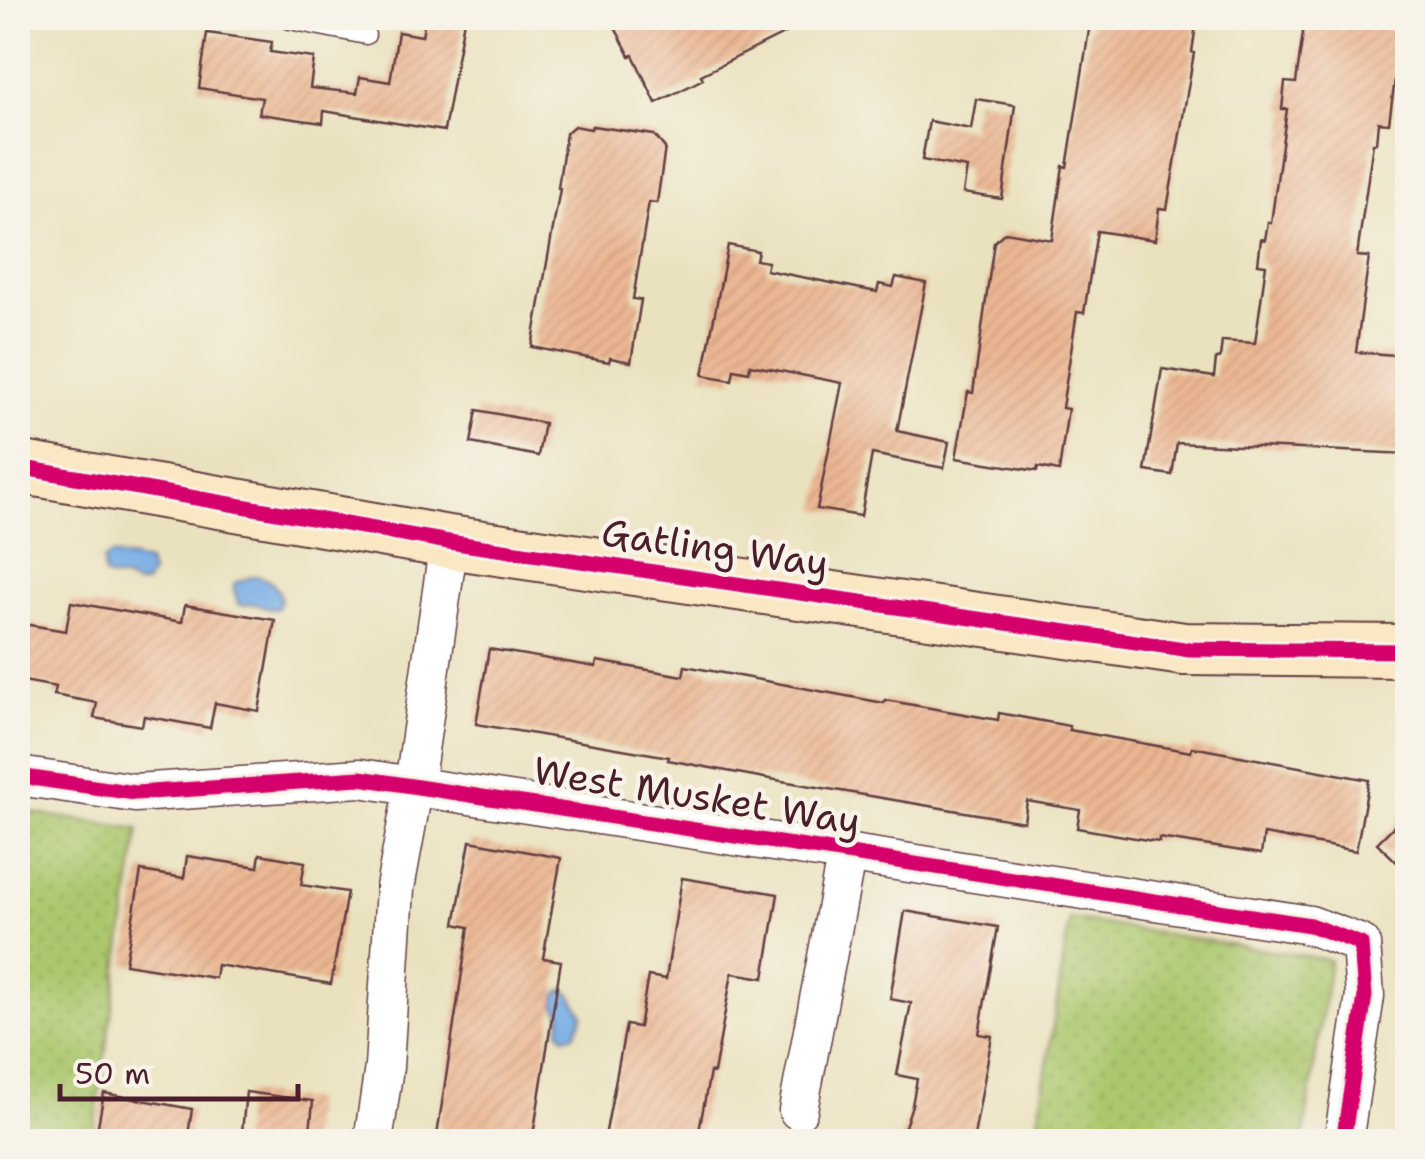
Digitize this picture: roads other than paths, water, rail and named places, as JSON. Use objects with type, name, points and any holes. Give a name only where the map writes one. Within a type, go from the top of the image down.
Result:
[{"type":"street","name":"Gatling Way","points":[[18,467],[449,542],[1184,649],[1408,651]]},
{"type":"street","points":[[373,1142],[384,1068],[394,888],[414,785],[449,542]]},
{"type":"street","name":"West Musket Way","points":[[18,776],[134,793],[360,778],[1310,925],[1361,944],[1366,996],[1343,1142]]},
{"type":"street","points":[[798,1110],[847,852]]},
{"type":"lane","points":[[284,18],[366,35]]},
{"type":"water","points":[[112,555],[148,562],[151,573],[145,584],[135,585],[104,575],[103,561]]},
{"type":"water","points":[[255,576],[276,587],[280,596],[278,608],[238,604],[235,583]]},
{"type":"water","points":[[562,990],[570,993],[583,1015],[572,1036],[564,1036],[559,1030],[562,1015],[555,1004]]}]
